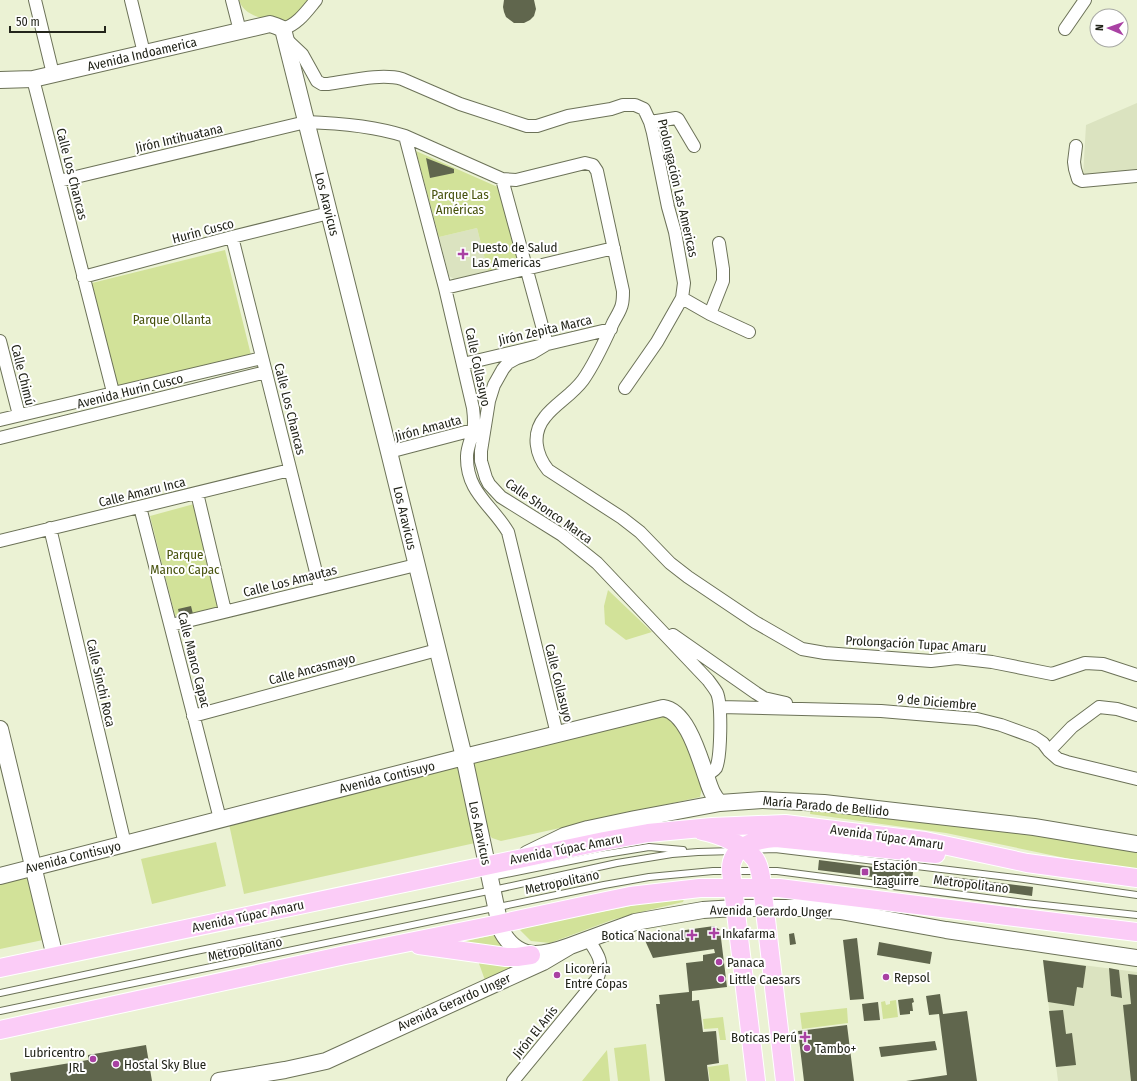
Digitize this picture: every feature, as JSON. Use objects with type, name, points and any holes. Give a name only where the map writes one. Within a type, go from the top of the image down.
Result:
[{"type":"main road","name":"Avenida Túpac Amaru","points":[[0,968],[490,877],[522,858],[648,833],[733,825],[785,824],[925,841],[1028,863],[1137,878]]},
{"type":"main road","points":[[691,829],[718,835],[754,858],[761,879],[784,1081]]},
{"type":"main road","points":[[756,1081],[732,879],[732,864],[743,850],[755,840],[776,838],[1028,863]]},
{"type":"main road","points":[[0,1030],[403,943],[498,916],[669,891],[732,879],[761,879],[820,892],[1137,932]]},
{"type":"main road","points":[[403,943],[506,957],[531,955]]},
{"type":"main road","points":[[760,1081],[765,1077],[773,1075],[784,1081]]},
{"type":"street","points":[[35,0],[53,74]]},
{"type":"street","points":[[131,0],[144,53]]},
{"type":"street","points":[[232,0],[240,31]]},
{"type":"street","points":[[284,33],[316,0]]},
{"type":"street","points":[[1065,28],[1085,0]]},
{"type":"street","name":"Avenida Indoamerica","points":[[0,80],[33,79],[270,24],[276,26],[284,33]]},
{"type":"street","name":"Prolongación Las Americas","points":[[284,33],[302,54],[317,81],[322,84],[394,76],[460,104],[527,126],[537,126],[568,116],[611,109],[623,105],[635,106],[644,109],[650,122],[668,207],[675,232],[684,283],[682,298],[657,342],[625,388]]},
{"type":"street","name":"Los Aravicus","points":[[284,33],[464,757],[498,916],[503,934],[510,943],[519,951],[531,955]]},
{"type":"street","name":"Calle Los Chancas","points":[[33,79],[113,392]]},
{"type":"street","points":[[650,122],[676,118],[678,119],[694,146]]},
{"type":"street","name":"Prolongación Tupac Amaru","points":[[306,122],[328,123],[389,131],[405,136],[502,179],[516,180],[585,163],[592,165],[597,171],[614,248],[623,291],[622,305],[597,356],[582,381],[568,397],[545,417],[539,428],[536,440],[538,452],[542,462],[548,470],[622,518],[640,532],[670,563],[737,611],[802,649],[825,653],[931,661],[957,658],[992,662],[1052,674],[1085,664],[1103,664],[1137,674]]},
{"type":"street","name":"Jirón Intihuatana","points":[[59,181],[306,122]]},
{"type":"street","name":"Calle Collasuyo","points":[[405,136],[445,288],[473,408],[473,430],[466,454],[470,475],[473,486],[479,496],[502,522],[508,532],[557,734]]},
{"type":"street","points":[[1076,146],[1074,167],[1078,179],[1082,181],[1137,176]]},
{"type":"street","points":[[502,179],[546,344]]},
{"type":"street","name":"Hurin Cusco","points":[[83,276],[329,213]]},
{"type":"street","name":"Calle Los Chancas","points":[[232,237],[320,588]]},
{"type":"street","points":[[710,314],[723,281],[724,270],[719,243]]},
{"type":"street","points":[[445,288],[614,248]]},
{"type":"street","points":[[682,298],[710,314],[749,332]]},
{"type":"street","name":"Jirón Zepita Marca","points":[[463,364],[610,329]]},
{"type":"street","name":"Calle Chimú","points":[[0,341],[19,415]]},
{"type":"street","name":"Calle Shonco Marca","points":[[546,344],[532,354],[517,358],[508,363],[494,385],[489,401],[481,452],[481,461],[484,474],[489,484],[501,496],[580,548],[618,584],[708,680],[717,693],[720,707],[718,761],[713,771],[706,774]]},
{"type":"street","name":"Avenida Hurin Cusco","points":[[0,420],[113,392],[262,358]]},
{"type":"street","name":"Avenida Hurin Cusco","points":[[0,438],[266,372]]},
{"type":"street","name":"Jirón Amauta","points":[[389,452],[473,430]]},
{"type":"street","name":"Calle Amaru Inca","points":[[0,541],[290,470]]},
{"type":"street","points":[[197,493],[225,612]]},
{"type":"street","name":"Calle Manco Capac","points":[[140,507],[220,819]]},
{"type":"street","name":"Calle Sinchi Roca","points":[[50,528],[125,844]]},
{"type":"street","name":"Calle Los Amautas","points":[[170,625],[416,565]]},
{"type":"street","points":[[652,621],[760,696],[778,702],[809,708]]},
{"type":"street","name":"Calle Ancasmayo","points":[[193,716],[437,650]]},
{"type":"street","name":"9 de Diciembre","points":[[720,707],[809,708],[881,711],[977,718],[1034,737],[1043,743],[1049,752],[1058,759],[1137,779]]},
{"type":"street","points":[[1049,752],[1072,727],[1098,707],[1117,709],[1137,715]]},
{"type":"street","name":"Avenida Contisuyo","points":[[0,876],[464,757],[663,708],[674,711],[692,738],[712,792],[720,803]]},
{"type":"street","points":[[0,729],[4,767],[34,868],[55,957]]},
{"type":"street","name":"María Parado de Bellido","points":[[522,858],[546,844],[564,836],[588,829],[720,803],[762,800],[824,803],[1034,827],[1137,844]]},
{"type":"street","name":"Avenida Gerardo Unger","points":[[219,1081],[286,1076],[326,1061],[543,962],[570,946],[635,922],[661,916],[712,909],[804,908],[840,911],[954,931],[1137,958]]},
{"type":"street","name":"Jirón El Anís","points":[[513,1081],[597,979],[601,972],[600,959],[588,939]]},
{"type":"street","points":[[531,955],[550,954],[570,946]]},
{"type":"lane","name":"Metropolitano","points":[[0,993],[183,953],[490,877],[600,855],[649,848],[698,852]]},
{"type":"lane","name":"Metropolitano","points":[[490,877],[698,852],[775,849],[1024,879],[1137,895]]},
{"type":"lane","name":"Metropolitano","points":[[761,879],[777,871],[1025,903],[1137,915]]},
{"type":"lane","name":"Metropolitano","points":[[0,1011],[498,916]]},
{"type":"shaded area","points":[[1137,103],[1137,173],[1083,176],[1086,125]]},
{"type":"shaded area","name":"Puesto de Salud Las Americas","points":[[477,228],[488,271],[454,279],[449,276],[439,237]]},
{"type":"shaded area","points":[[1043,960],[1137,972],[1137,1081],[1058,1081]]},
{"type":"green space","points":[[239,0],[308,0],[294,18],[288,23],[259,18],[247,11]]},
{"type":"green space","name":"Parque Las Américas","points":[[416,151],[500,188],[521,262],[488,271],[477,228],[439,237]]},
{"type":"green space","name":"Parque Ollanta","points":[[225,250],[251,355],[118,388],[92,283]]},
{"type":"green space","name":"Parque Manco Capac","points":[[194,504],[220,608],[176,619],[150,516]]},
{"type":"green space","points":[[608,590],[652,632],[626,640],[605,624],[604,606]]},
{"type":"green space","points":[[666,711],[683,732],[702,788],[700,797],[501,841],[492,838],[487,832],[470,760]]},
{"type":"green space","points":[[458,765],[475,843],[244,894],[229,824]]},
{"type":"green space","points":[[811,807],[1137,848],[1137,873],[946,833],[810,814]]},
{"type":"green space","points":[[216,842],[226,886],[152,904],[141,859]]},
{"type":"green space","points":[[28,874],[43,940],[0,949],[0,881]]},
{"type":"green space","points":[[684,899],[683,902],[612,920],[550,943],[531,941],[520,930],[530,926],[641,904]]},
{"type":"green space","points":[[499,934],[512,952],[452,944]]},
{"type":"green space","points":[[477,958],[534,961],[486,983]]},
{"type":"green space","points":[[896,1000],[898,1017],[883,1019],[881,1002],[885,1001],[886,1005],[890,1004],[890,1001]]},
{"type":"green space","points":[[847,1008],[848,1023],[802,1029],[800,1013]]},
{"type":"green space","points":[[723,1017],[726,1040],[720,1040],[718,1028],[704,1029],[703,1019]]},
{"type":"green space","points":[[646,1044],[650,1081],[618,1081],[614,1048]]},
{"type":"green space","points":[[607,1050],[610,1081],[582,1081]]},
{"type":"green space","points":[[728,1064],[730,1081],[710,1081],[708,1067]]},
{"type":"building","points":[[504,0],[534,0],[536,9],[534,16],[524,23],[514,23],[506,17],[503,7]]},
{"type":"building","points":[[426,158],[454,169],[454,173],[430,178]]},
{"type":"building","points":[[191,606],[193,614],[180,617],[178,609]]},
{"type":"building","points":[[819,860],[913,872],[912,882],[818,870]]},
{"type":"building","points":[[945,876],[1033,887],[1032,896],[944,884]]},
{"type":"building","points":[[714,926],[720,930],[727,987],[692,991],[692,1001],[699,1000],[703,1032],[716,1031],[719,1063],[707,1065],[709,1081],[665,1081],[656,1004],[660,1004],[659,995],[689,992],[686,963],[703,961],[703,955],[715,953],[714,949],[653,958],[643,936]]},
{"type":"building","points":[[794,933],[796,944],[790,945],[789,934]]},
{"type":"building","points":[[857,938],[864,999],[850,1000],[843,940]]},
{"type":"building","points":[[879,942],[932,952],[930,964],[877,955]]},
{"type":"building","points":[[1043,960],[1086,966],[1083,988],[1077,987],[1074,1006],[1048,1002]]},
{"type":"building","points":[[1109,968],[1119,970],[1122,998],[1111,996]]},
{"type":"building","points":[[1128,974],[1137,975],[1137,1081],[1131,1081],[1123,1005],[1131,1004]]},
{"type":"building","points":[[940,994],[943,1014],[967,1011],[977,1081],[906,1081],[947,1075],[939,1014],[929,1015],[926,996]]},
{"type":"building","points":[[913,998],[913,1011],[910,1011],[910,1014],[900,1015],[898,1000]]},
{"type":"building","points":[[878,1002],[880,1020],[864,1021],[862,1004]]},
{"type":"building","points":[[1063,1010],[1066,1034],[1072,1033],[1076,1065],[1056,1067],[1049,1011]]},
{"type":"building","points":[[847,1025],[854,1081],[804,1081],[798,1031]]},
{"type":"building","points":[[935,1041],[937,1050],[881,1057],[879,1047]]},
{"type":"building","points":[[146,1045],[152,1081],[11,1081],[10,1073],[88,1060],[88,1055]]},
{"type":"place","name":"Puesto de Salud Las Americas","points":[[463,254]]},
{"type":"place","name":"Estación Izaguirre","points":[[865,872]]},
{"type":"place","name":"Inkafarma","points":[[714,933]]},
{"type":"place","name":"Botica Nacional","points":[[692,935]]},
{"type":"place","name":"Panaca","points":[[719,962]]},
{"type":"place","name":"Licorería Entre Copas","points":[[557,975]]},
{"type":"place","name":"Repsol","points":[[886,977]]},
{"type":"place","name":"Little Caesars","points":[[721,979]]},
{"type":"place","name":"Boticas Perú","points":[[805,1037]]},
{"type":"place","name":"Tambo+","points":[[807,1048]]},
{"type":"place","name":"Lubricentro JRL","points":[[93,1059]]},
{"type":"place","name":"Hostal Sky Blue","points":[[116,1064]]}]
